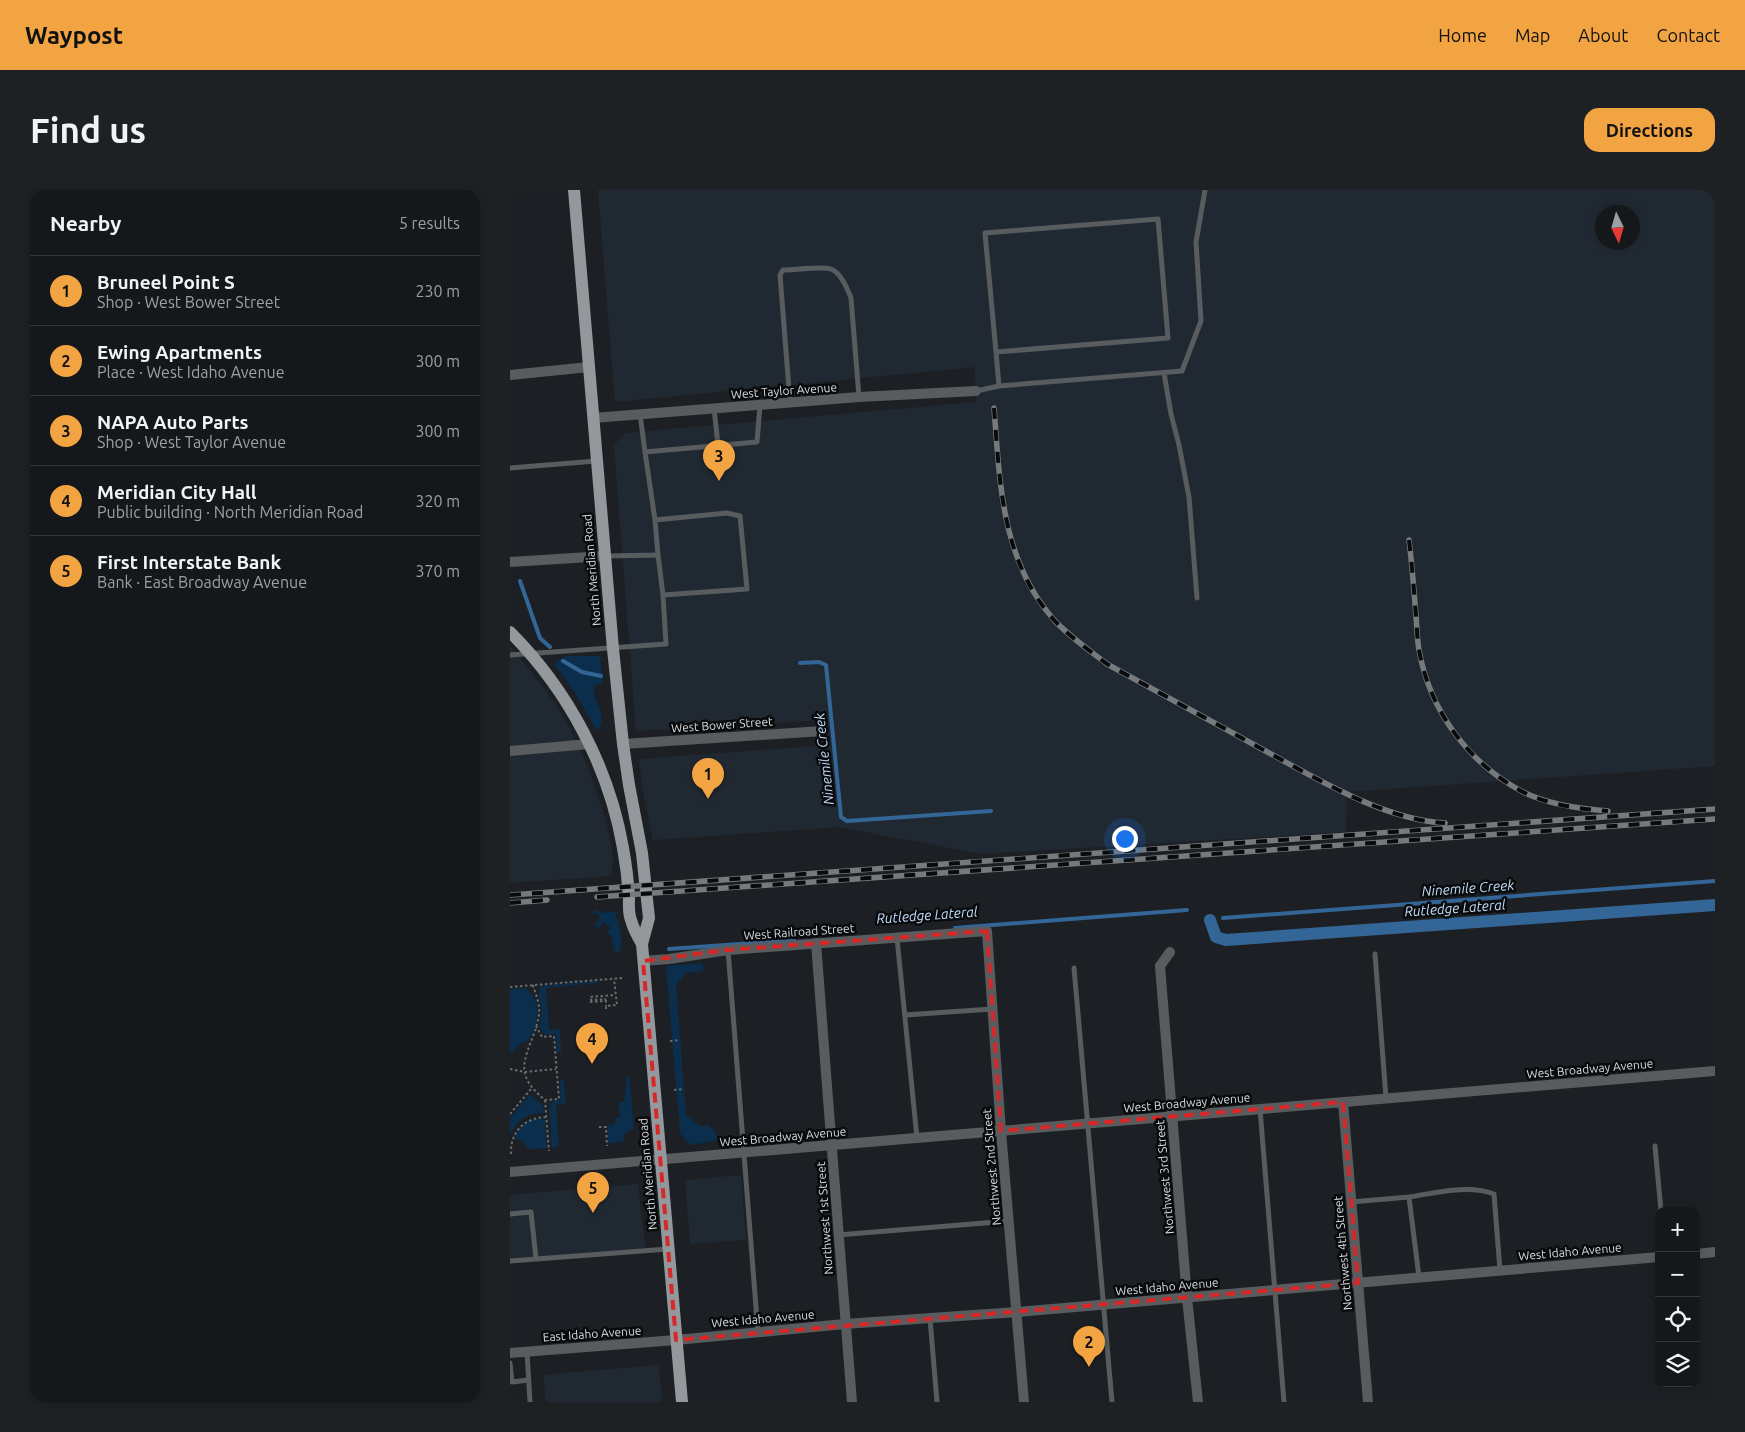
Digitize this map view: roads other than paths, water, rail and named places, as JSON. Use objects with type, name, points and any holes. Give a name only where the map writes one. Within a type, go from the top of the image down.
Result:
[{"type":"main road","name":"North Meridian Road","points":[[574,190],[613,649],[623,744],[642,853],[649,918],[642,944],[643,960],[682,1402]]},
{"type":"main road","name":"North Meridian Road","points":[[510,632],[532,654],[566,701],[604,776],[623,849],[630,920],[642,944]]},
{"type":"street","points":[[510,375],[589,367]]},
{"type":"street","name":"West Taylor Avenue","points":[[593,418],[859,397],[976,390]]},
{"type":"street","points":[[510,562],[605,556]]},
{"type":"street","name":"West Bower Street","points":[[623,744],[823,731]]},
{"type":"street","points":[[510,750],[589,744]]},
{"type":"street","name":"West Railroad Street","points":[[643,960],[669,959],[728,950],[987,931]]},
{"type":"street","name":"Northwest 2nd Street","points":[[987,931],[1024,1402]]},
{"type":"street","name":"Northwest 1st Street","points":[[816,943],[837,1235],[852,1402]]},
{"type":"street","name":"Northwest 3rd Street","points":[[1170,952],[1160,966],[1187,1298],[1198,1402]]},
{"type":"street","name":"West Broadway Avenue","points":[[510,1172],[1715,1071]]},
{"type":"street","name":"Northwest 4th Street","points":[[1343,1102],[1368,1402]]},
{"type":"street","points":[[1700,1254],[1715,1252]]},
{"type":"street","name":"West Idaho Avenue","points":[[676,1340],[845,1324],[1104,1305],[1655,1257]]},
{"type":"street","name":"East Idaho Avenue","points":[[510,1353],[676,1340]]},
{"type":"lane","points":[[976,390],[999,386],[1182,371],[1201,321],[1196,242],[1206,190]]},
{"type":"lane","points":[[996,352],[1168,338],[1158,219],[985,233],[999,386]]},
{"type":"lane","points":[[790,403],[780,275],[783,270],[829,268],[836,272],[847,288],[851,298],[859,397]]},
{"type":"lane","points":[[1164,373],[1170,414],[1179,445],[1189,497],[1197,598]]},
{"type":"lane","points":[[645,452],[757,442],[760,405]]},
{"type":"lane","points":[[714,408],[718,445]]},
{"type":"lane","points":[[510,655],[666,644],[655,520],[640,414]]},
{"type":"lane","points":[[510,468],[597,461]]},
{"type":"lane","points":[[655,520],[727,513],[740,516],[747,589],[663,595]]},
{"type":"lane","points":[[605,556],[658,555]]},
{"type":"lane","points":[[898,937],[917,1138]]},
{"type":"lane","points":[[728,950],[758,1332]]},
{"type":"lane","points":[[1375,954],[1386,1098]]},
{"type":"lane","points":[[1074,968],[1112,1402]]},
{"type":"lane","points":[[905,1015],[993,1009]]},
{"type":"lane","points":[[1260,1109],[1284,1402]]},
{"type":"lane","points":[[1655,1146],[1661,1207]]},
{"type":"lane","points":[[1351,1202],[1467,1190],[1484,1190],[1494,1194],[1500,1271]]},
{"type":"lane","points":[[1409,1197],[1419,1278]]},
{"type":"lane","points":[[510,1214],[530,1212],[536,1259]]},
{"type":"lane","points":[[837,1235],[1009,1221]]},
{"type":"lane","points":[[510,1261],[668,1249]]},
{"type":"lane","points":[[930,1318],[937,1402]]},
{"type":"lane","points":[[527,1352],[530,1402]]},
{"type":"lane","points":[[510,1363],[512,1382],[529,1380]]},
{"type":"waterway","name":"Ninemile Creek","points":[[520,581],[540,638],[550,647]]},
{"type":"waterway","name":"Ninemile Creek","points":[[563,661],[582,672],[601,676]]},
{"type":"waterway","name":"Ninemile Creek","points":[[800,663],[819,662],[826,665],[841,817],[847,821],[991,811]]},
{"type":"waterway","name":"Ninemile Creek","points":[[1223,918],[1715,881]]},
{"type":"waterway","name":"Rutledge Lateral","points":[[1210,920],[1216,937],[1226,940],[1715,905]]},
{"type":"waterway","name":"Rutledge Lateral","points":[[955,928],[1187,910]]},
{"type":"waterway","name":"Rutledge Lateral","points":[[669,949],[794,940]]},
{"type":"railway","points":[[994,408],[998,464],[1006,520],[1013,546],[1023,572],[1036,597],[1066,632],[1107,664],[1326,784],[1373,806],[1421,820],[1445,823]]},
{"type":"railway","points":[[1409,540],[1417,637],[1424,672],[1432,694],[1454,733],[1485,766],[1523,792],[1565,806],[1608,811]]},
{"type":"railway","points":[[510,895],[1715,809]]},
{"type":"railway","points":[[597,897],[1715,819]]},
{"type":"railway","points":[[510,903],[547,900]]},
{"type":"place","name":"NAPA Auto Parts","points":[[719,481]]},
{"type":"place","name":"Bruneel Point S","points":[[708,799]]},
{"type":"place","name":"Meridian City Hall","points":[[592,1064]]},
{"type":"place","name":"First Interstate Bank","points":[[593,1213]]},
{"type":"place","name":"Ewing Apartments","points":[[1089,1367]]}]
